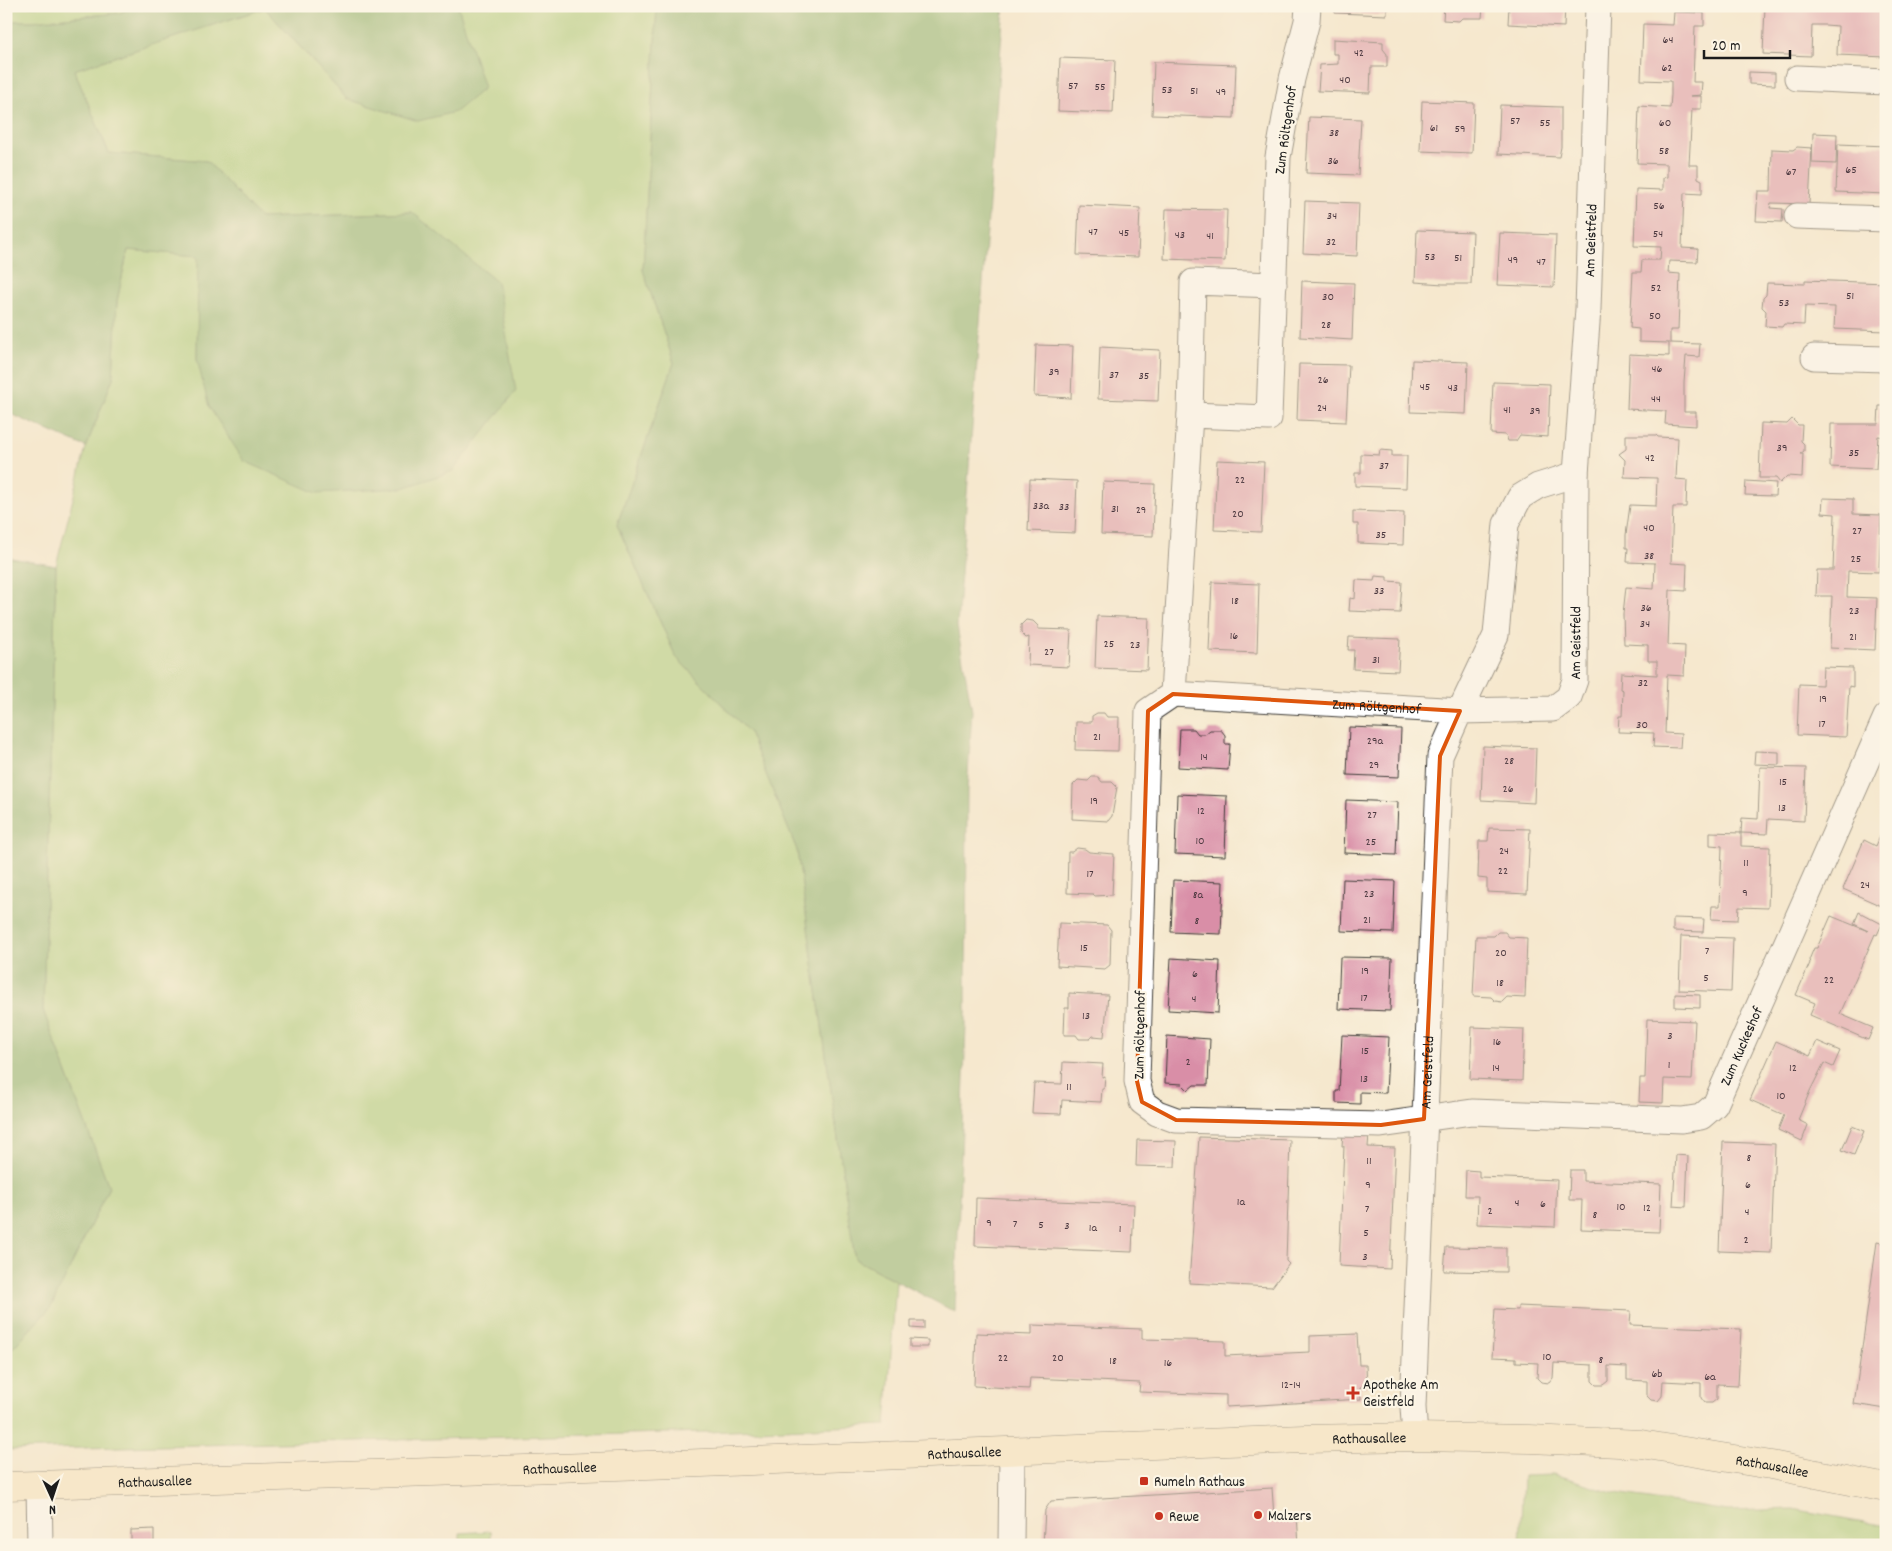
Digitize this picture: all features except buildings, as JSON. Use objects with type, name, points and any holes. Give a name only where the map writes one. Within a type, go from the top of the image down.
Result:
[{"type":"main road","name":"Rathausallee","points":[[6,1486],[1304,1439],[1415,1438],[1530,1439],[1641,1444],[1771,1465],[1886,1488]]},
{"type":"street","name":"Zum Röltgenhof","points":[[1190,415],[1269,418],[1278,157],[1292,79],[1307,21],[1308,6]]},
{"type":"street","name":"Am Geistfeld","points":[[1460,711],[1553,709],[1569,697],[1575,680],[1576,474],[1588,309],[1598,6]]},
{"type":"street","points":[[1797,78],[1886,82]]},
{"type":"street","points":[[1797,216],[1886,219]]},
{"type":"street","points":[[1173,694],[1190,415],[1193,282],[1274,285]]},
{"type":"street","points":[[1814,358],[1886,359]]},
{"type":"street","name":"Am Geistfeld","points":[[1415,1438],[1414,1407],[1424,1119],[1440,756],[1496,635],[1506,524],[1520,497],[1538,486],[1576,474]]},
{"type":"street","name":"Zum Röltgenhof","points":[[1424,1119],[1380,1125],[1176,1120],[1157,1113],[1142,1102],[1137,1081],[1148,711],[1173,694],[1460,711]]},
{"type":"street","name":"Zum Kuckeshof","points":[[1424,1119],[1472,1112],[1682,1120],[1701,1117],[1715,1105],[1886,717]]},
{"type":"street","points":[[1011,1545],[1012,1451]]},
{"type":"street","points":[[39,1485],[40,1545]]},
{"type":"highlighted area","points":[[1173,694],[1460,711],[1440,756],[1424,1119],[1381,1125],[1176,1120],[1142,1102],[1137,1081],[1148,711]]},
{"type":"green space","points":[[6,6],[134,6],[120,13],[32,21],[6,21]]},
{"type":"green space","points":[[134,6],[458,6],[484,88],[455,112],[418,121],[347,99],[265,8],[74,70],[109,153],[207,161],[260,218],[412,212],[497,282],[516,391],[453,471],[403,488],[317,493],[244,461],[209,407],[197,359],[198,256],[128,250],[117,301],[113,378],[86,447],[6,412],[6,21],[32,21],[120,13]]},
{"type":"green space","points":[[458,6],[657,6],[643,270],[674,363],[617,525],[676,657],[749,732],[797,850],[855,1259],[896,1281],[886,1425],[706,1432],[6,1450],[6,1355],[51,1307],[109,1187],[43,1010],[56,566],[86,447],[113,378],[117,301],[128,250],[199,256],[197,359],[412,212],[260,218],[207,161],[109,153],[74,70],[265,8],[347,99],[461,16]]},
{"type":"green space","points":[[657,6],[1004,6],[957,626],[972,711],[967,791],[966,1026],[955,1312],[855,1259],[797,850],[749,732],[676,657],[617,525],[674,363],[643,270]]},
{"type":"green space","points":[[6,557],[56,566],[43,1010],[109,1187],[51,1307],[6,1355]]},
{"type":"green space","points":[[1553,1475],[1616,1494],[1728,1511],[1793,1509],[1886,1526],[1886,1545],[1520,1545],[1523,1476]]},
{"type":"green space","points":[[491,1531],[491,1545],[460,1545],[460,1533]]},
{"type":"place","name":"Apotheke Am Geistfeld","points":[[1353,1393]]},
{"type":"place","name":"Rumeln Rathaus","points":[[1144,1481]]},
{"type":"place","name":"Malzers","points":[[1258,1515]]},
{"type":"place","name":"Rewe","points":[[1159,1516]]}]
